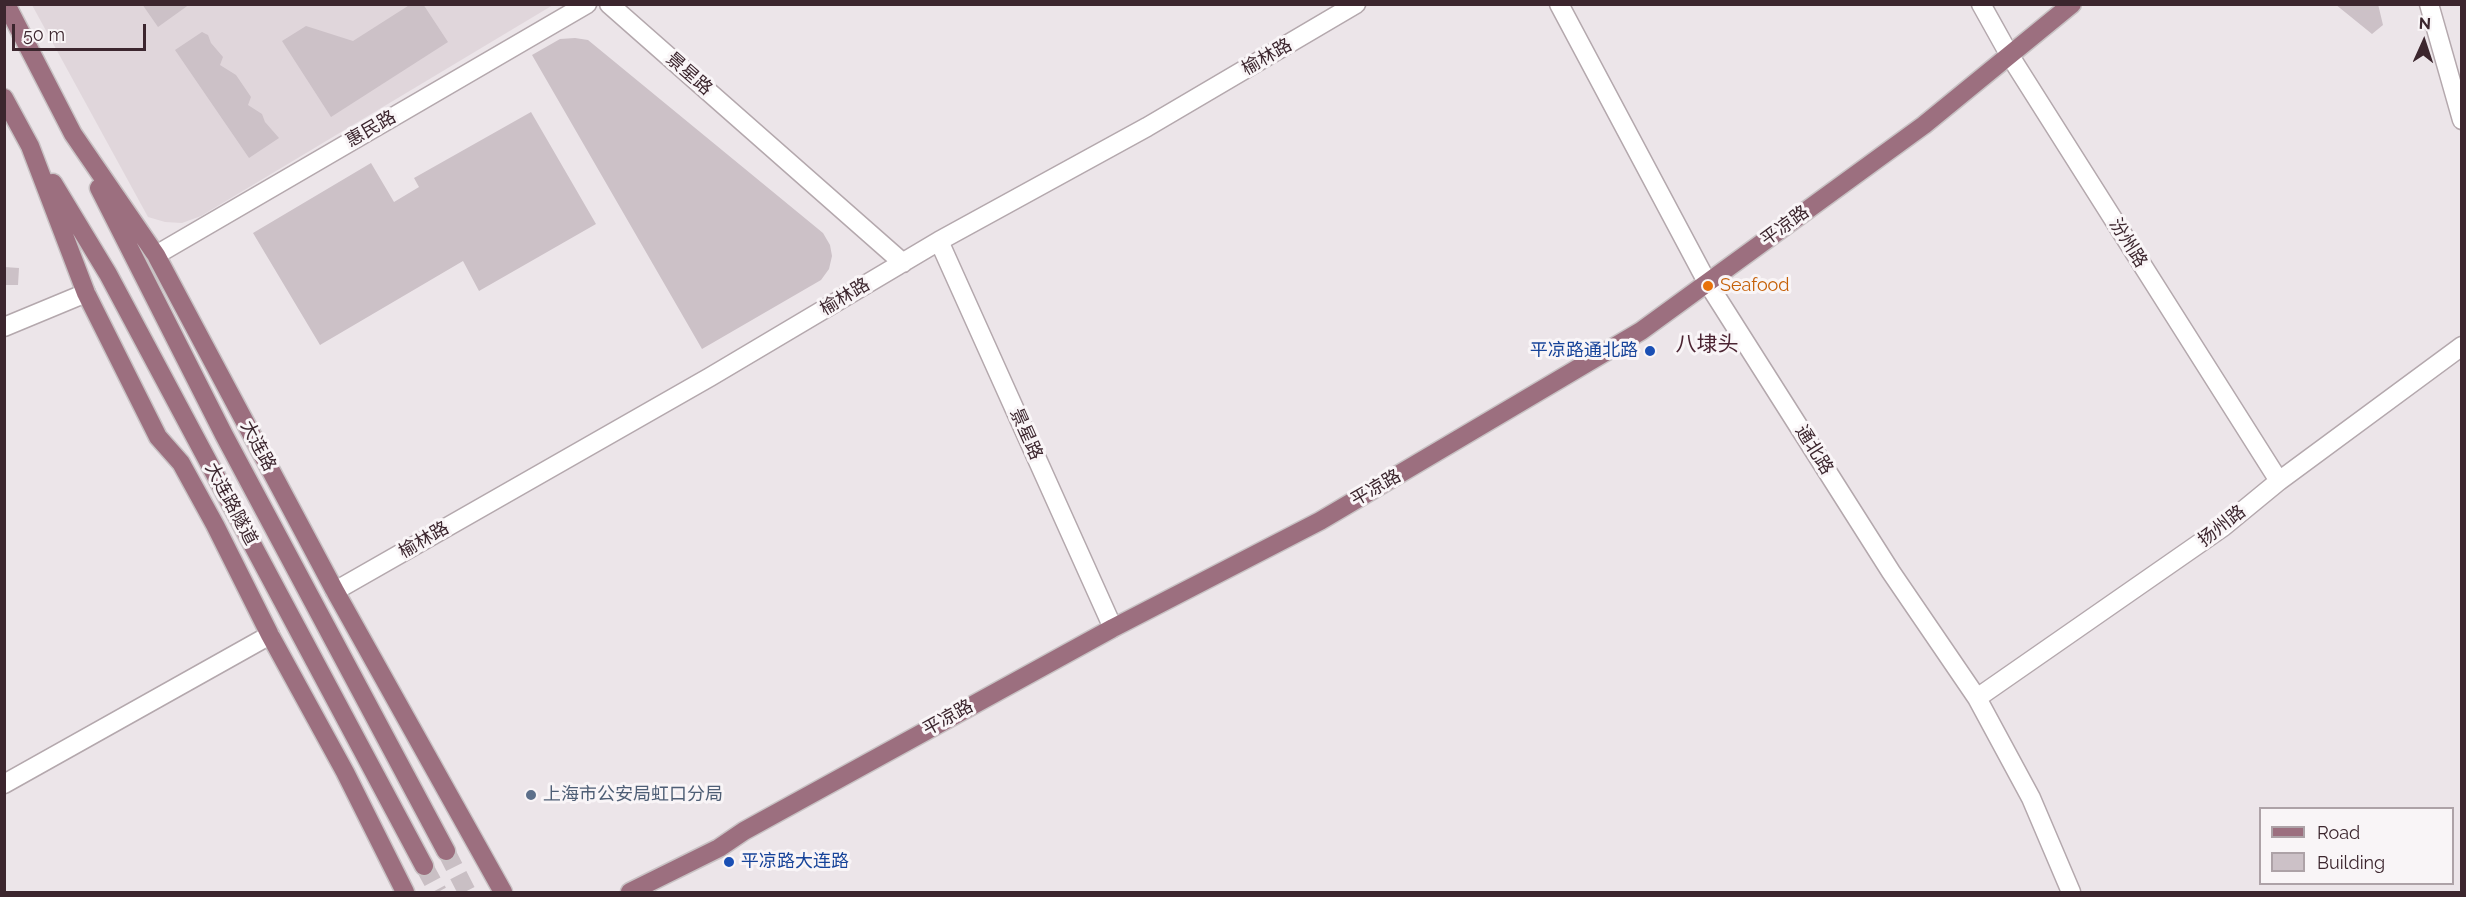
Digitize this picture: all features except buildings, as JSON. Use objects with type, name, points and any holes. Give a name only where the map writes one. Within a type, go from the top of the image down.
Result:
[{"type":"main road","name":"大连路","points":[[6,4],[73,134],[156,255],[335,591],[503,892]]},
{"type":"main road","name":"平凉路","points":[[630,892],[719,848],[754,826],[1113,627],[1320,521],[1641,331],[1924,125],[2072,4]]},
{"type":"main road","points":[[4,98],[30,146],[86,293],[158,437],[181,463],[215,525],[270,635],[345,772],[405,892]]},
{"type":"main road","name":"大连路隧道","points":[[73,134],[224,435],[446,851]]},
{"type":"main road","name":"大连路隧道","points":[[30,146],[108,274],[424,866]]},
{"type":"street","name":"惠民路","points":[[156,255],[587,4]]},
{"type":"street","name":"景星路","points":[[609,4],[903,263]]},
{"type":"street","name":"榆林路","points":[[335,591],[710,377],[939,242],[1147,128],[1356,4]]},
{"type":"street","name":"通北路","points":[[1559,4],[1707,282],[1885,562],[1977,698],[2031,798],[2071,892]]},
{"type":"street","name":"汾州路","points":[[1981,4],[2010,56],[2279,481]]},
{"type":"street","points":[[2429,4],[2462,120]]},
{"type":"street","name":"景星路","points":[[939,242],[1113,627]]},
{"type":"street","points":[[4,327],[86,293]]},
{"type":"street","name":"扬州路","points":[[1977,698],[2204,540],[2279,481],[2462,346]]},
{"type":"street","points":[[4,784],[270,635]]},
{"type":"shaded area","points":[[32,5],[553,5],[201,216],[182,223],[165,222],[148,217]]},
{"type":"tunnel","points":[[446,851],[467,892]]},
{"type":"tunnel","points":[[424,866],[438,892]]},
{"type":"place","name":"Seafood","points":[[1708,286]]},
{"type":"place","name":"平凉路通北路","points":[[1650,351]]},
{"type":"place","name":"上海市公安局虹口分局","points":[[531,795]]},
{"type":"place","name":"平凉路大连路","points":[[729,862]]},
{"type":"district","name":"八埭头","points":[[1707,345]]}]
